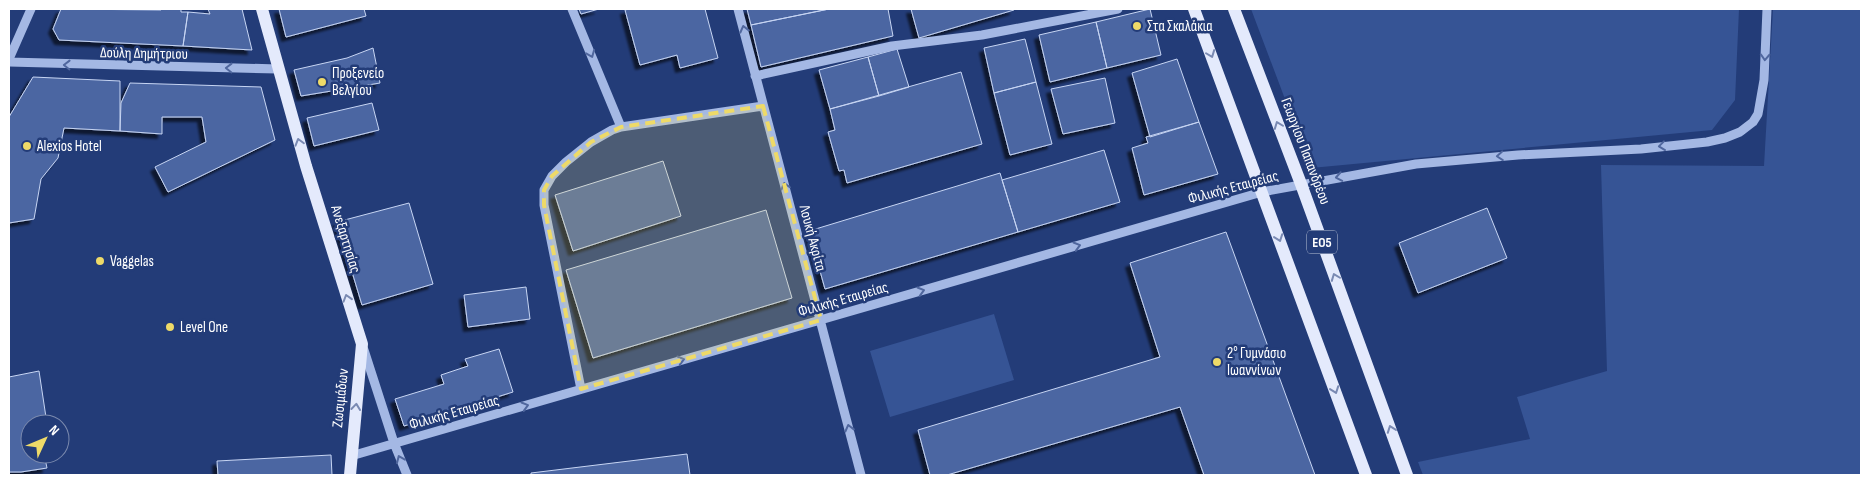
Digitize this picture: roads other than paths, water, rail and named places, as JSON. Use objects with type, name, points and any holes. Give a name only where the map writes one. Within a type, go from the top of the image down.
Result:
[{"type":"main road","name":"Ανεξαρτησίας","points":[[262,9],[278,69],[362,344]]},
{"type":"main road","name":"ΕΟ5","points":[[1194,9],[1366,475]]},
{"type":"main road","name":"Γεωργίου Παπανδρέου","points":[[1234,9],[1301,184],[1407,475]]},
{"type":"main road","name":"Ζωσιμάδων","points":[[350,475],[362,344]]},
{"type":"street","points":[[9,60],[31,9]]},
{"type":"street","points":[[572,9],[621,126]]},
{"type":"street","name":"Λουκή Ακρίτα","points":[[738,9],[861,475]]},
{"type":"street","points":[[756,76],[892,46],[982,35],[1118,9]]},
{"type":"street","name":"Φιλικής Εταιρείας","points":[[394,443],[1262,192],[1416,164],[1518,155],[1640,149],[1707,142],[1725,138],[1740,132],[1753,122],[1758,114],[1764,80],[1767,9]]},
{"type":"street","name":"Δούλη Δημήτριου","points":[[9,60],[42,64],[278,69]]},
{"type":"street","points":[[581,389],[544,204],[544,190],[552,176],[591,142],[621,126],[763,106]]},
{"type":"street","name":"Ανεξαρτησίας","points":[[362,344],[394,443],[407,475]]},
{"type":"street","points":[[351,456],[394,443]]},
{"type":"place","name":"Στα Σκαλάκια","points":[[1137,26]]},
{"type":"place","name":"Προξενείο Βελγίου","points":[[322,82]]},
{"type":"place","name":"Alexios Hotel","points":[[27,146]]},
{"type":"place","name":"Vaggelas","points":[[100,261]]},
{"type":"place","name":"Level One","points":[[170,327]]},
{"type":"place","name":"2° Γυμνάσιο Ιωαννίνων","points":[[1217,362]]}]
